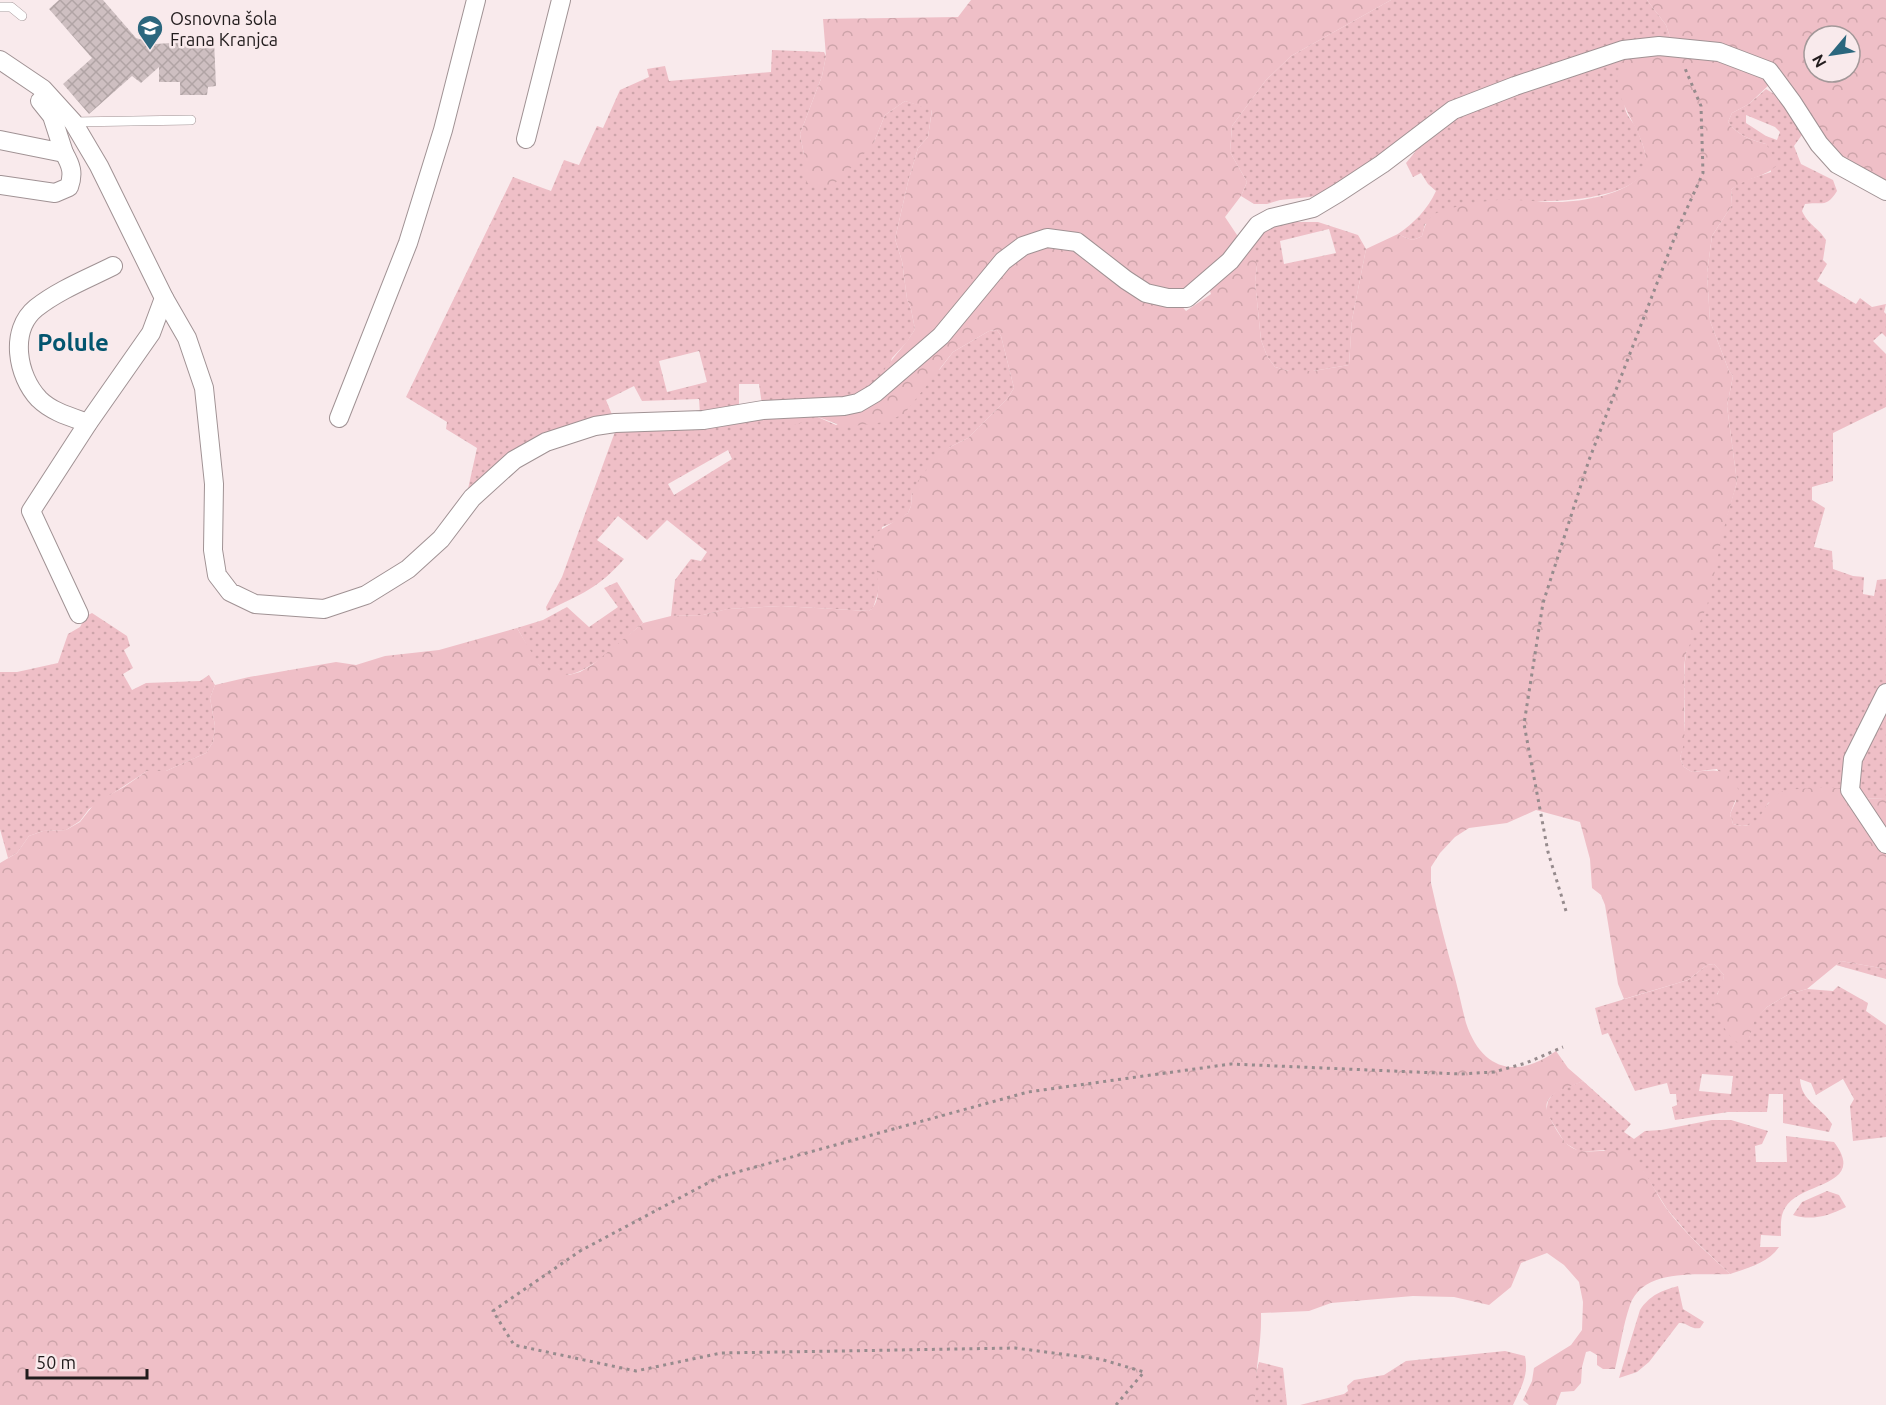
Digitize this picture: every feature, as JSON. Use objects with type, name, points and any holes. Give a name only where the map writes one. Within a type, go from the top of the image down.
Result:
[{"type":"street","points":[[339,418],[408,243],[442,130],[476,0]]},
{"type":"street","points":[[526,139],[561,0]]},
{"type":"street","points":[[0,60],[43,88],[74,122],[99,166],[164,298],[187,338],[204,388],[214,484],[213,550],[217,575],[230,592],[255,604],[324,609],[366,595],[408,569],[441,539],[472,498],[514,460],[546,442],[587,428],[615,423],[703,420],[763,410],[844,406],[858,403],[875,393],[941,336],[1003,261],[1023,246],[1047,238],[1077,242],[1146,293],[1168,298],[1187,297],[1230,261],[1258,225],[1271,218],[1313,208],[1382,164],[1452,110],[1623,50],[1659,46],[1719,52],[1769,71],[1819,144],[1837,164],[1886,191]]},
{"type":"street","points":[[0,68],[8,78],[38,98],[52,116],[64,153],[71,164],[72,178],[69,187],[55,193],[0,185]]},
{"type":"street","points":[[0,140],[64,153]]},
{"type":"street","points":[[88,423],[58,412],[40,400],[27,384],[19,356],[19,332],[34,309],[61,292],[113,266]]},
{"type":"street","points":[[79,615],[31,511],[88,423],[151,333],[164,298]]},
{"type":"street","points":[[1886,693],[1853,759],[1850,790],[1886,844]]},
{"type":"lane","points":[[0,7],[11,7],[22,16]]},
{"type":"lane","points":[[74,122],[191,120]]},
{"type":"path","points":[[1566,911],[1548,852],[1524,724],[1544,603],[1589,460],[1679,226],[1703,173],[1701,106],[1676,47]]},
{"type":"path","points":[[1116,1405],[1144,1372],[1100,1359],[1015,1348],[721,1353],[636,1371],[513,1345],[493,1311],[580,1251],[719,1177],[1028,1092],[1231,1064],[1461,1074],[1494,1072],[1526,1063],[1563,1047]]},
{"type":"green space","points":[[971,0],[1391,0],[1291,56],[1266,80],[1232,126],[1230,152],[1247,182],[1241,196],[1225,217],[1241,241],[1186,291],[1166,294],[1044,233],[963,303],[884,382],[882,373],[915,329],[907,299],[902,261],[895,239],[918,148],[928,137],[932,110],[905,101],[885,115],[874,142],[831,187],[816,187],[807,183],[804,176],[804,155],[800,134],[822,76],[826,56],[823,19],[958,17]]},
{"type":"green space","points":[[1391,0],[1647,0],[1666,25],[1671,40],[1504,85],[1335,190],[1310,197],[1280,200],[1267,204],[1254,204],[1241,196],[1247,182],[1230,152],[1232,126],[1266,80],[1291,56]]},
{"type":"green space","points":[[1647,0],[1886,0],[1886,183],[1848,164],[1772,82],[1749,104],[1732,113],[1728,122],[1745,136],[1766,144],[1778,164],[1768,172],[1743,182],[1731,190],[1732,205],[1712,236],[1707,273],[1710,321],[1733,376],[1727,406],[1737,482],[1724,528],[1707,606],[1686,653],[1684,743],[1680,758],[1684,767],[1692,772],[1720,771],[1730,777],[1739,791],[1730,814],[1733,824],[1743,826],[1755,821],[1773,798],[1784,791],[1844,788],[1857,799],[1886,798],[1886,969],[1841,961],[1807,989],[1789,994],[1767,1007],[1755,1019],[1749,1039],[1742,1044],[1731,1037],[1717,1014],[1715,1003],[1724,975],[1714,964],[1707,965],[1688,980],[1624,999],[1618,984],[1605,905],[1601,895],[1592,888],[1590,859],[1580,822],[1536,810],[1507,823],[1469,828],[1455,837],[1440,853],[1431,867],[1431,883],[1466,1023],[1481,1052],[1502,1066],[1515,1067],[1542,1060],[1556,1051],[1568,1068],[1583,1081],[1555,1093],[1547,1103],[1550,1118],[1565,1142],[1581,1151],[1617,1151],[1633,1158],[1643,1169],[1662,1202],[1680,1226],[1730,1274],[1674,1276],[1647,1284],[1637,1293],[1630,1305],[1615,1369],[1603,1369],[1597,1365],[1597,1355],[1590,1351],[1586,1352],[1581,1383],[1574,1391],[1561,1392],[1556,1405],[1529,1405],[1523,1400],[1532,1381],[1534,1368],[1571,1345],[1582,1330],[1583,1302],[1579,1282],[1564,1265],[1547,1253],[1521,1263],[1511,1287],[1489,1305],[1454,1297],[1413,1296],[1331,1303],[1309,1311],[1261,1313],[1255,1405],[0,1405],[0,863],[17,853],[29,836],[43,831],[66,830],[80,822],[95,803],[147,771],[166,771],[206,753],[213,742],[215,726],[210,698],[215,685],[336,662],[356,665],[385,656],[439,650],[517,628],[539,665],[549,672],[569,675],[592,665],[643,623],[671,616],[703,615],[727,609],[781,606],[869,611],[875,605],[878,587],[874,534],[908,513],[912,493],[934,460],[950,447],[968,438],[1007,399],[1014,388],[1001,336],[997,330],[989,331],[953,352],[904,414],[885,422],[845,427],[813,415],[799,424],[790,425],[781,418],[856,407],[1011,262],[1048,243],[1066,243],[1179,303],[1186,311],[1211,294],[1209,288],[1246,248],[1254,254],[1257,265],[1255,282],[1261,340],[1267,356],[1275,367],[1289,371],[1313,371],[1349,365],[1352,320],[1366,249],[1398,234],[1410,239],[1419,238],[1430,218],[1440,212],[1461,206],[1498,200],[1558,202],[1579,200],[1616,191],[1636,180],[1642,173],[1645,162],[1644,149],[1621,96],[1618,83],[1620,66],[1627,53],[1671,40],[1666,25]]},
{"type":"green space","points":[[772,50],[824,52],[826,56],[822,76],[800,134],[804,155],[804,176],[874,142],[885,115],[905,101],[932,109],[928,137],[918,148],[895,239],[902,261],[907,299],[915,329],[907,342],[892,358],[884,382],[860,398],[762,405],[759,384],[739,384],[739,409],[700,414],[699,399],[642,401],[634,386],[606,400],[613,417],[512,455],[468,489],[477,448],[446,429],[447,422],[406,397],[513,177],[551,191],[564,160],[579,165],[597,126],[603,128],[620,90],[649,77],[647,69],[665,66],[669,81],[771,72]],"holes":[[[699,351],[707,382],[667,392],[659,361]]]},
{"type":"green space","points":[[1627,53],[1625,108],[1640,137],[1646,159],[1644,171],[1635,181],[1621,189],[1586,198],[1541,201],[1425,224],[1422,236],[1415,239],[1398,234],[1420,215],[1436,191],[1421,173],[1413,177],[1406,163],[1415,152],[1413,145],[1449,116]]},
{"type":"green space","points":[[1766,89],[1782,99],[1804,132],[1794,146],[1801,164],[1833,180],[1837,191],[1830,200],[1823,203],[1805,204],[1802,211],[1826,240],[1823,260],[1827,264],[1817,281],[1856,304],[1860,298],[1872,307],[1886,304],[1884,312],[1886,314],[1886,337],[1882,333],[1873,341],[1886,354],[1886,407],[1833,433],[1833,481],[1812,487],[1812,500],[1825,508],[1814,547],[1832,551],[1833,569],[1864,577],[1863,594],[1874,596],[1877,580],[1886,579],[1886,689],[1844,788],[1792,790],[1768,803],[1763,814],[1754,824],[1742,826],[1733,824],[1730,814],[1736,801],[1717,769],[1692,772],[1684,767],[1680,758],[1685,719],[1686,653],[1737,482],[1727,406],[1733,376],[1710,321],[1707,273],[1712,236],[1732,205],[1731,190],[1740,182],[1771,172],[1766,144],[1745,136],[1728,122],[1732,113],[1749,104]],"holes":[[[1746,115],[1775,127],[1780,132],[1777,140],[1746,123]]]},
{"type":"green space","points":[[1281,222],[1318,222],[1358,235],[1366,249],[1352,320],[1349,365],[1313,371],[1289,371],[1275,367],[1267,356],[1261,340],[1255,282],[1257,265],[1246,248],[1258,232]],"holes":[[[1329,229],[1336,253],[1284,264],[1280,241]]]},
{"type":"green space","points":[[997,330],[1001,336],[1014,388],[1007,399],[968,438],[950,447],[912,493],[908,513],[897,521],[882,527],[878,593],[873,608],[869,611],[781,606],[728,609],[703,615],[671,616],[675,580],[691,559],[701,561],[707,552],[667,520],[647,540],[618,516],[597,540],[624,559],[598,584],[547,611],[546,607],[562,577],[616,429],[750,416],[813,415],[836,425],[940,369],[953,352],[989,331]],"holes":[[[728,450],[732,459],[674,495],[668,484]]]},
{"type":"green space","points":[[617,582],[643,623],[607,654],[578,672],[564,675],[550,673],[538,664],[517,628],[543,620],[567,607],[589,627],[618,607],[604,588]]},
{"type":"green space","points":[[92,613],[127,636],[130,646],[124,650],[133,668],[123,674],[132,690],[146,683],[200,681],[209,675],[215,685],[210,698],[215,726],[213,742],[206,753],[166,771],[147,771],[89,809],[80,821],[66,830],[43,831],[29,836],[17,853],[8,858],[0,829],[0,672],[17,672],[58,663],[68,634],[80,627],[86,616]]},
{"type":"green space","points":[[1886,705],[1886,798],[1858,799],[1859,753]]},
{"type":"green space","points":[[1841,961],[1886,969],[1886,979],[1836,965]]},
{"type":"green space","points":[[1714,964],[1724,975],[1723,984],[1717,994],[1749,1038],[1754,1019],[1767,1007],[1789,994],[1807,989],[1833,991],[1838,986],[1868,1003],[1866,1011],[1886,1025],[1886,1137],[1853,1141],[1850,1106],[1854,1099],[1843,1079],[1816,1095],[1811,1083],[1800,1079],[1801,1087],[1808,1099],[1832,1124],[1829,1132],[1783,1123],[1783,1094],[1769,1094],[1767,1112],[1728,1112],[1675,1120],[1672,1107],[1677,1105],[1676,1094],[1670,1094],[1667,1083],[1635,1091],[1608,1033],[1602,1035],[1595,1008],[1688,980],[1707,965]],"holes":[[[1702,1074],[1733,1076],[1731,1094],[1699,1091]]]},
{"type":"green space","points":[[1583,1081],[1631,1124],[1624,1132],[1634,1139],[1645,1131],[1712,1120],[1731,1120],[1768,1131],[1762,1144],[1755,1146],[1756,1162],[1787,1162],[1786,1136],[1834,1142],[1842,1157],[1843,1168],[1828,1182],[1793,1199],[1782,1214],[1781,1236],[1761,1235],[1760,1247],[1779,1247],[1774,1253],[1757,1264],[1730,1274],[1690,1236],[1667,1209],[1643,1171],[1604,1150],[1580,1152],[1565,1143],[1546,1112],[1548,1101],[1557,1091]]},
{"type":"green space","points":[[1827,1191],[1839,1195],[1846,1207],[1820,1217],[1806,1218],[1793,1215],[1802,1202]]},
{"type":"green space","points":[[1678,1286],[1683,1309],[1704,1322],[1700,1328],[1679,1323],[1649,1362],[1637,1372],[1619,1378],[1640,1310],[1656,1294]]},
{"type":"green space","points":[[1505,1351],[1525,1356],[1525,1375],[1513,1405],[1300,1405],[1344,1394],[1348,1391],[1347,1386],[1354,1380],[1384,1375],[1406,1361]]},
{"type":"green space","points":[[1259,1362],[1283,1368],[1287,1405],[1255,1405],[1254,1382]]},
{"type":"building","name":"Osnovna šola Frana Kranjca","points":[[59,0],[103,0],[136,38],[156,44],[214,40],[216,86],[208,87],[207,95],[180,95],[180,82],[159,82],[159,67],[141,83],[132,76],[89,114],[63,84],[92,58],[49,9]]},
{"type":"place","name":"Osnovna šola Frana Kranjca","points":[[150,51]]},
{"type":"district","name":"Polule","points":[[73,342]]}]
